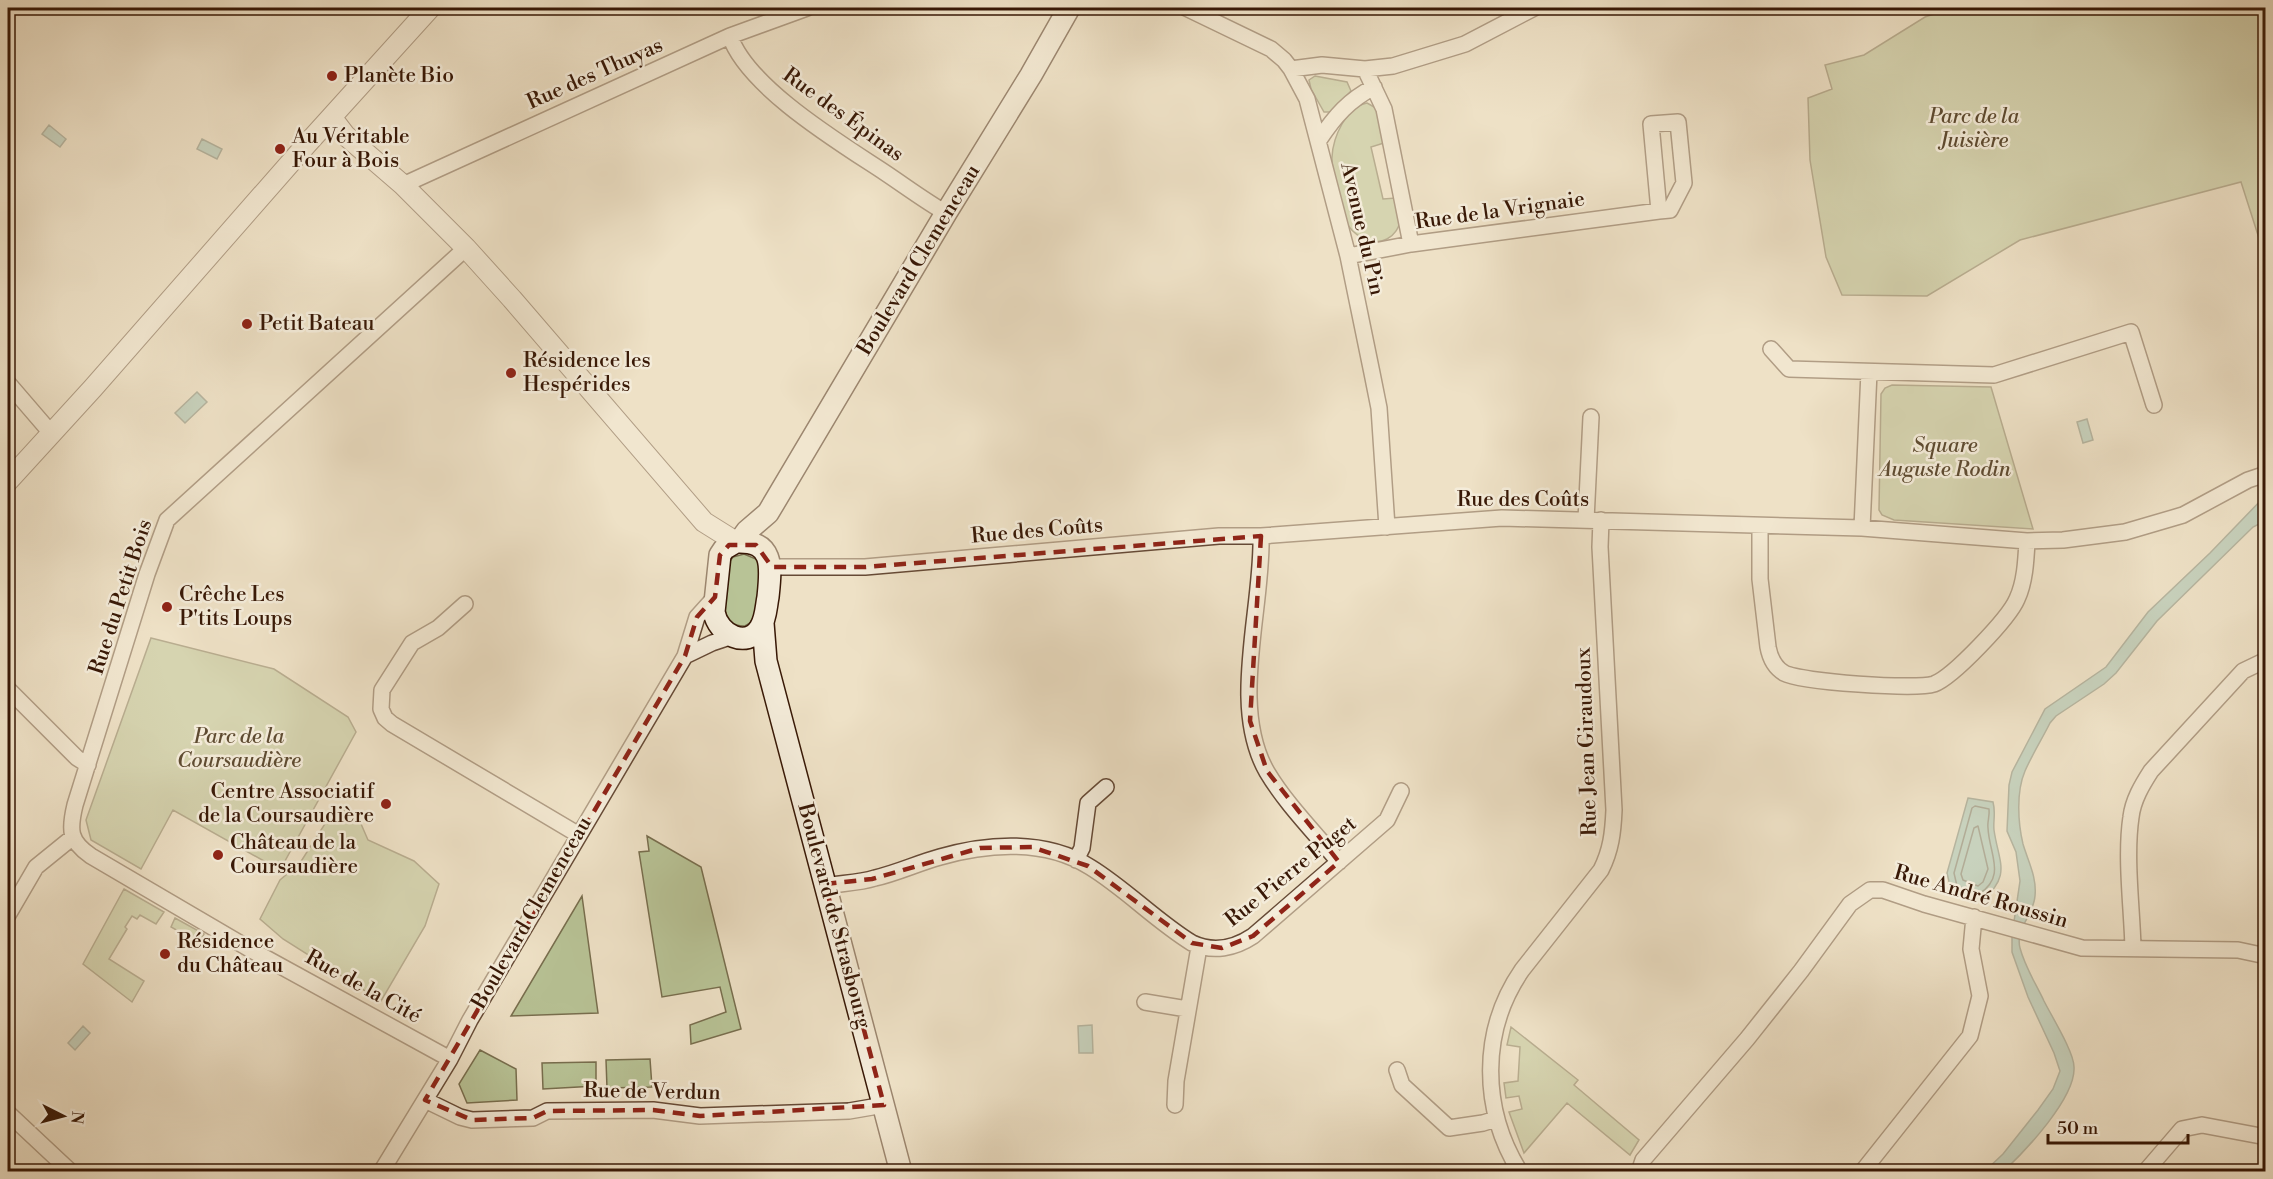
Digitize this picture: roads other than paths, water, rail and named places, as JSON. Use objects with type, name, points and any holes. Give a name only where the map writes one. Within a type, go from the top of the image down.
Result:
[{"type":"main road","name":"Boulevard Clemenceau","points":[[717,565],[724,549],[737,542],[768,513],[946,213],[1031,75],[1068,8]]},
{"type":"main road","name":"Boulevard Clemenceau","points":[[763,623],[768,560],[768,513]]},
{"type":"main road","points":[[737,542],[756,544],[768,560]]},
{"type":"main road","points":[[717,565],[715,621],[719,628],[735,637],[766,661]]},
{"type":"main road","points":[[735,637],[753,635],[763,623]]},
{"type":"main road","name":"Boulevard de Strasbourg","points":[[763,623],[766,661],[901,1172]]},
{"type":"street","points":[[8,481],[430,8]]},
{"type":"street","name":"Rue des Thuyas","points":[[404,185],[730,36],[807,8]]},
{"type":"street","name":"Avenue du Pin","points":[[1186,8],[1271,50],[1291,69],[1307,99],[1348,256],[1379,408],[1387,527]]},
{"type":"street","points":[[1291,69],[1322,65],[1365,69],[1393,66],[1465,44],[1534,8]]},
{"type":"street","name":"Rue des Épinas","points":[[730,36],[743,62],[760,80],[797,111],[844,146],[946,213]]},
{"type":"street","points":[[1365,69],[1384,110],[1411,244]]},
{"type":"street","points":[[1319,140],[1354,97],[1374,87]]},
{"type":"street","points":[[332,118],[345,135],[404,185],[513,299],[704,522],[737,542]]},
{"type":"street","points":[[1678,122],[1684,183],[1670,210],[1659,211],[1651,124],[1678,122]]},
{"type":"street","name":"Rue de la Vrignaie","points":[[1348,256],[1411,244],[1659,211]]},
{"type":"street","name":"Rue du Petit Bois","points":[[73,837],[72,818],[147,574],[167,520],[466,248]]},
{"type":"street","points":[[1771,349],[1789,369],[1994,375],[2130,332],[2154,405]]},
{"type":"street","points":[[1862,528],[1869,372]]},
{"type":"street","points":[[8,383],[51,433]]},
{"type":"street","name":"Rue Jean Giraudoux","points":[[1520,1172],[1510,1156],[1496,1119],[1490,1071],[1492,1042],[1500,1011],[1511,986],[1522,970],[1601,870],[1610,853],[1613,836],[1614,810],[1600,547],[1593,520],[1591,417]]},
{"type":"street","name":"Rue des Coûts","points":[[768,560],[865,567],[1208,537],[1261,536],[1490,518],[1862,528],[2027,541],[2063,540],[2125,532],[2183,515],[2248,480],[2265,474]]},
{"type":"street","points":[[704,522],[717,565]]},
{"type":"street","points":[[1760,526],[1760,579],[1768,647],[1770,657],[1781,671],[1800,678],[1913,687],[1925,686],[1944,679],[2008,614],[2022,586],[2027,541]]},
{"type":"street","points":[[1261,536],[1249,691],[1250,721],[1258,753],[1267,771],[1339,862]]},
{"type":"street","name":"Boulevard Clemenceau","points":[[381,1172],[450,1059],[470,1020],[685,656],[697,617],[715,597]]},
{"type":"street","points":[[465,604],[438,628],[412,643],[382,690],[381,709],[385,718],[579,835]]},
{"type":"street","points":[[685,656],[712,643],[735,637]]},
{"type":"street","points":[[2133,948],[2129,837],[2131,816],[2142,785],[2151,771],[2243,670],[2265,660]]},
{"type":"street","points":[[8,689],[76,758],[88,765]]},
{"type":"street","points":[[1076,860],[1082,848],[1088,803],[1106,787]]},
{"type":"street","name":"Rue Pierre Puget","points":[[1200,947],[1222,948],[1243,943],[1387,820],[1401,791]]},
{"type":"street","points":[[8,915],[36,867],[73,837]]},
{"type":"street","name":"Rue de la Cité","points":[[73,837],[80,849],[91,856],[253,951],[450,1059]]},
{"type":"street","points":[[825,886],[872,879],[939,857],[980,848],[1032,847],[1076,860],[1101,874],[1182,937],[1200,947],[1187,1009],[1176,1081],[1175,1105]]},
{"type":"street","name":"Rue André Roussin","points":[[1639,1172],[1643,1160],[1747,1039],[1850,904],[1870,890],[1883,890],[1924,904],[2082,948],[2238,950],[2265,956]]},
{"type":"street","points":[[1862,1172],[1970,1036],[1980,996],[1971,950],[1974,917]]},
{"type":"street","points":[[1145,1002],[1187,1009]]},
{"type":"street","points":[[1397,1070],[1402,1085],[1449,1128],[1483,1124],[1496,1119]]},
{"type":"street","name":"Rue de Verdun","points":[[424,1100],[460,1117],[472,1120],[533,1118],[547,1111],[652,1110],[700,1116],[849,1111],[884,1106]]},
{"type":"street","points":[[8,1113],[71,1172]]},
{"type":"street","points":[[2145,1172],[2182,1129],[2202,1125],[2265,1137]]},
{"type":"water","points":[[49,125],[66,139],[60,147],[42,134]]},
{"type":"water","points":[[202,139],[222,149],[217,159],[197,149]]},
{"type":"water","points":[[197,392],[207,402],[185,423],[175,413]]},
{"type":"water","points":[[2087,419],[2093,440],[2083,443],[2077,422]]},
{"type":"water","points":[[2265,496],[2265,521],[2253,527],[2157,621],[2116,673],[2104,684],[2056,716],[2025,771],[2020,788],[2019,817],[2023,844],[2033,876],[2035,896],[2032,909],[2020,934],[2020,948],[2031,975],[2067,1044],[2074,1067],[2067,1094],[2048,1123],[2024,1151],[2004,1171],[1984,1172],[2003,1154],[2038,1110],[2053,1089],[2060,1071],[2028,997],[2012,952],[2012,935],[2020,881],[2016,852],[2007,831],[2009,785],[2012,772],[2045,709],[2106,667],[2148,612]]},
{"type":"water","points":[[1968,798],[1993,802],[1994,806],[1994,830],[2001,869],[1997,884],[1981,902],[1951,890],[1947,873]]},
{"type":"water","points":[[1092,1025],[1093,1053],[1079,1053],[1078,1026]]},
{"type":"water","points":[[83,1026],[90,1033],[75,1050],[68,1043]]},
{"type":"place","name":"Planète Bio","points":[[332,76]]},
{"type":"place","name":"Au Véritable Four à Bois","points":[[280,149]]},
{"type":"place","name":"Petit Bateau","points":[[247,324]]},
{"type":"place","name":"Résidence les Hespérides","points":[[511,373]]},
{"type":"place","name":"Crêche Les P'tits Loups","points":[[167,607]]},
{"type":"place","name":"Centre Associatif de la Coursaudière","points":[[386,804]]},
{"type":"place","name":"Château de la Coursaudière","points":[[218,855]]},
{"type":"place","name":"Résidence du Château","points":[[165,954]]},
{"type":"park label","name":"Parc de la Juisière","points":[[1974,129]]},
{"type":"park label","name":"Square Auguste Rodin","points":[[1945,458]]},
{"type":"park label","name":"Parc de la Coursaudière","points":[[239,749]]}]
